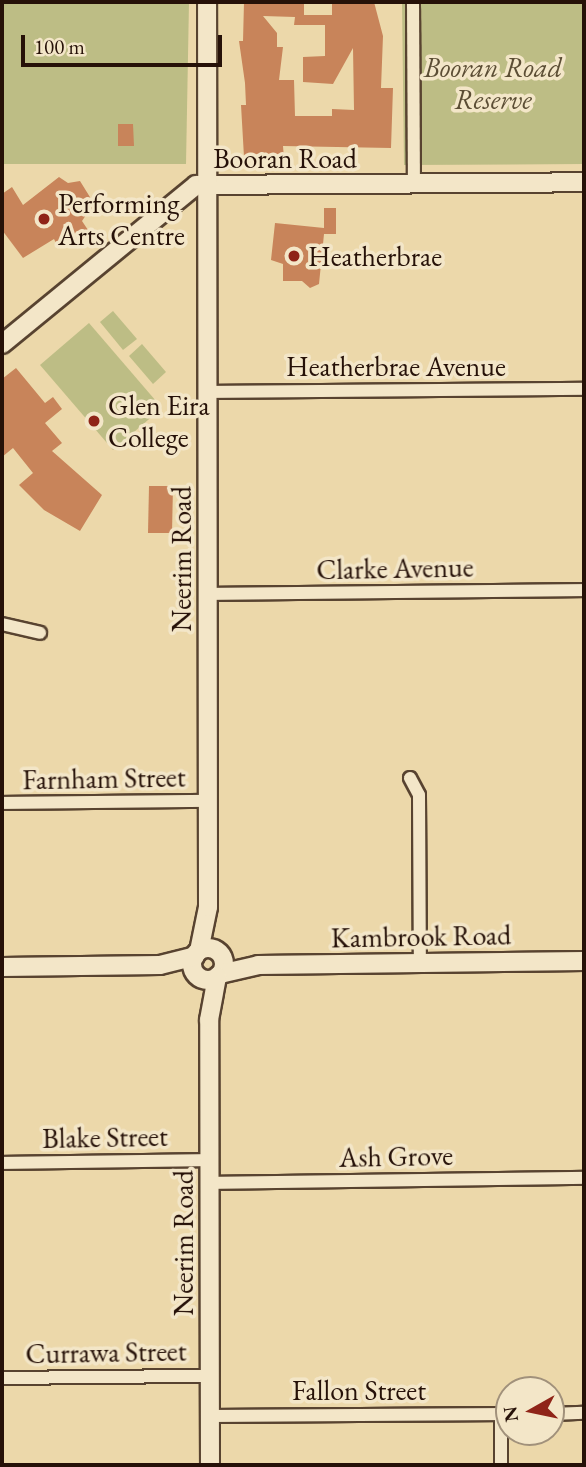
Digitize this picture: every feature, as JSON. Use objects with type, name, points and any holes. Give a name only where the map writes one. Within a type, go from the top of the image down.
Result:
[{"type":"street","name":"Neerim Road","points":[[207,2],[208,953],[198,976],[209,1020]]},
{"type":"street","points":[[412,2],[414,183]]},
{"type":"street","name":"Booran Road","points":[[2,344],[188,188],[207,184],[584,182]]},
{"type":"street","name":"Heatherbrae Avenue","points":[[207,392],[584,389]]},
{"type":"street","name":"Clarke Avenue","points":[[207,594],[584,590]]},
{"type":"street","points":[[2,624],[40,633]]},
{"type":"street","points":[[410,778],[419,795],[420,963]]},
{"type":"street","name":"Farnham Street","points":[[2,803],[208,801]]},
{"type":"street","name":"Neerim Road","points":[[208,953],[219,975],[209,1020],[211,1465]]},
{"type":"street","name":"Kambrook Road","points":[[2,967],[160,965],[208,953],[257,965]]},
{"type":"street","name":"Kambrook Road","points":[[160,965],[198,976],[219,975],[257,965],[584,961]]},
{"type":"street","name":"Blake Street","points":[[2,1163],[209,1160]]},
{"type":"street","name":"Ash Grove","points":[[209,1183],[584,1178]]},
{"type":"street","name":"Currawa Street","points":[[2,1378],[210,1376]]},
{"type":"street","points":[[565,1414],[584,1413]]},
{"type":"street","name":"Fallon Street","points":[[210,1416],[495,1414]]},
{"type":"street","points":[[501,1465],[502,1446]]},
{"type":"green space","points":[[2,2],[189,2],[186,164],[2,164]]},
{"type":"green space","name":"Booran Road Reserve","points":[[402,2],[584,2],[584,164],[404,165]]},
{"type":"green space","points":[[113,311],[137,339],[123,350],[100,322]]},
{"type":"green space","points":[[89,323],[162,408],[113,450],[40,365]]},
{"type":"green space","points":[[142,344],[166,372],[153,384],[129,356]]},
{"type":"building","points":[[244,2],[304,2],[304,15],[332,15],[332,2],[374,2],[383,36],[381,88],[393,88],[391,148],[283,146],[284,159],[244,157],[241,105],[246,105],[239,41],[243,41]],"holes":[[[263,16],[295,17],[294,25],[325,25],[325,56],[303,57],[303,82],[333,84],[353,48],[354,110],[332,109],[332,116],[295,116],[294,80],[279,80],[283,47],[277,47],[277,33]]]},
{"type":"building","points":[[118,124],[133,124],[134,146],[118,146]]},
{"type":"building","name":"Performing Arts Centre","points":[[59,177],[68,183],[80,181],[98,210],[88,212],[82,221],[88,230],[66,236],[58,247],[54,239],[23,258],[2,230],[2,194],[12,187],[23,205]]},
{"type":"building","name":"Heatherbrae","points":[[324,208],[336,208],[336,234],[324,234],[319,284],[310,288],[302,281],[283,281],[283,264],[271,260],[275,223],[324,228]]},
{"type":"building","points":[[16,368],[45,403],[53,397],[62,409],[45,423],[62,443],[52,451],[102,495],[80,531],[44,510],[19,485],[33,473],[13,448],[2,457],[2,379]]},
{"type":"building","points":[[149,486],[173,486],[172,533],[148,533]]},
{"type":"place","name":"Performing Arts Centre","points":[[44,219]]},
{"type":"place","name":"Heatherbrae","points":[[294,256]]},
{"type":"place","name":"Glen Eira College","points":[[94,421]]}]
